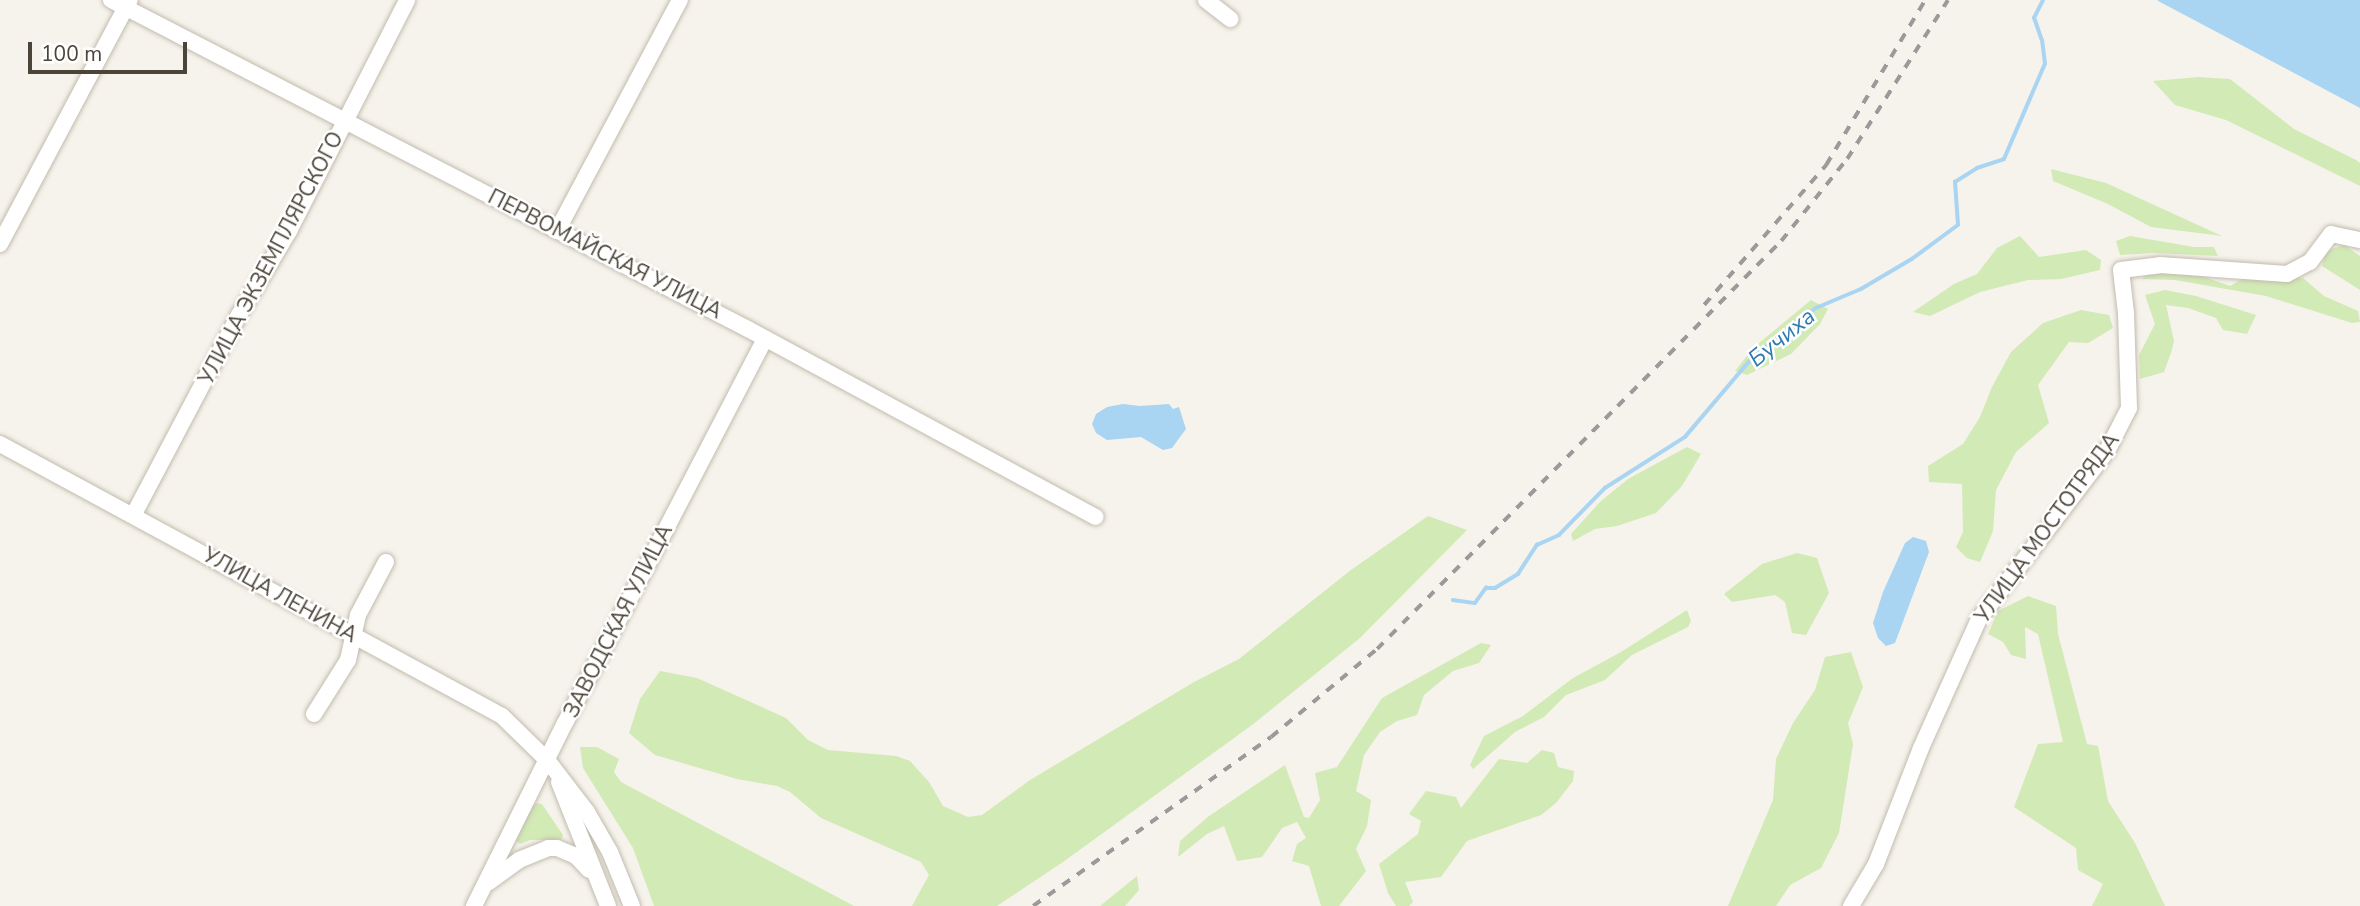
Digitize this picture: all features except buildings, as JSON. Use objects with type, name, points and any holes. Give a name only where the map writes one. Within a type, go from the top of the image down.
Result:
[{"type":"street","name":"УЛИЦА ЭКЗЕМПЛЯРСКОГО","points":[[134,514],[239,315],[289,231],[407,0]]},
{"type":"street","points":[[1206,0],[1230,19]]},
{"type":"street","points":[[557,231],[672,2]]},
{"type":"street","name":"ПЕРВОМАЙСКАЯ УЛИЦА","points":[[122,3],[765,339],[1095,517]]},
{"type":"street","points":[[0,244],[122,3]]},
{"type":"street","name":"УЛИЦА МОСТОТРЯДА","points":[[1851,906],[1876,864],[1921,748],[1979,619],[2107,450],[2129,408],[2126,313],[2121,271],[2160,265],[2287,274],[2310,261],[2331,234],[2360,240]]},
{"type":"street","name":"ЗАВОДСКАЯ УЛИЦА","points":[[474,906],[551,765],[670,519],[765,339]]},
{"type":"street","name":"УЛИЦА ЛЕНИНА","points":[[0,444],[134,514],[502,716],[551,765],[580,815]]},
{"type":"street","points":[[314,714],[348,660],[358,615],[386,562]]},
{"type":"street","points":[[580,815],[608,906]]},
{"type":"street","points":[[580,815],[610,852],[632,906]]},
{"type":"street","points":[[487,883],[532,853],[557,848],[576,856],[597,877]]},
{"type":"green space","points":[[2198,77],[2230,79],[2294,129],[2356,160],[2360,163],[2360,186],[2226,120],[2175,105],[2153,81]]},
{"type":"green space","points":[[2051,169],[2106,183],[2222,236],[2151,227],[2108,204],[2053,181]]},
{"type":"green space","points":[[2020,236],[2039,257],[2086,250],[2101,260],[2100,270],[2061,279],[2028,280],[1980,292],[1930,316],[1913,312],[1954,284],[1977,274],[1997,248]]},
{"type":"green space","points":[[2130,236],[2194,247],[2214,247],[2218,256],[2154,253],[2120,255],[2116,241]]},
{"type":"green space","points":[[2344,245],[2360,256],[2360,290],[2322,266],[2326,251]]},
{"type":"green space","points":[[2151,270],[2187,271],[2230,286],[2244,278],[2303,278],[2324,296],[2358,311],[2360,322],[2352,323],[2266,296],[2175,280],[2142,279]]},
{"type":"green space","points":[[2165,290],[2196,296],[2256,315],[2247,334],[2223,330],[2216,318],[2188,308],[2166,305],[2174,341],[2171,353],[2164,372],[2140,379],[2139,355],[2155,324],[2145,295]]},
{"type":"green space","points":[[1811,300],[1828,309],[1820,324],[1791,354],[1747,375],[1735,371],[1753,348]]},
{"type":"green space","points":[[2081,310],[2109,315],[2113,328],[2088,343],[2069,342],[2038,385],[2049,423],[2016,452],[1996,490],[1993,531],[1980,562],[1967,558],[1956,547],[1963,532],[1962,484],[1929,482],[1928,466],[1963,444],[1980,417],[2011,352],[2043,323]]},
{"type":"green space","points":[[1687,447],[1701,454],[1682,486],[1656,513],[1617,526],[1595,529],[1573,541],[1571,534],[1600,502],[1628,479]]},
{"type":"green space","points":[[1428,516],[1467,530],[1360,638],[1252,725],[1063,862],[997,906],[912,906],[929,875],[921,862],[821,818],[790,792],[777,786],[737,779],[655,755],[629,733],[640,699],[660,671],[697,678],[786,718],[808,740],[828,750],[896,756],[910,761],[929,782],[943,806],[968,817],[982,815],[1030,780],[1194,682],[1239,659],[1351,570]]},
{"type":"green space","points":[[1797,553],[1817,558],[1829,593],[1806,635],[1792,633],[1785,602],[1775,595],[1732,602],[1724,594],[1762,564]]},
{"type":"green space","points":[[2028,596],[2056,606],[2058,634],[2087,744],[2098,746],[2108,801],[2135,843],[2165,906],[2092,906],[2103,884],[2078,870],[2076,848],[2014,807],[2038,744],[2063,742],[2038,634],[2025,627],[2026,659],[2011,655],[2003,642],[1988,634],[1998,611]]},
{"type":"green space","points":[[1687,610],[1691,621],[1688,627],[1632,655],[1605,680],[1566,695],[1544,717],[1515,732],[1473,769],[1470,765],[1484,736],[1523,716],[1573,678],[1621,652]]},
{"type":"green space","points":[[1481,643],[1491,645],[1479,663],[1453,671],[1424,695],[1417,715],[1397,721],[1380,732],[1364,755],[1356,791],[1371,800],[1367,826],[1356,849],[1366,871],[1339,906],[1321,906],[1309,866],[1292,861],[1297,844],[1306,838],[1297,822],[1282,828],[1262,857],[1237,861],[1224,826],[1207,834],[1178,857],[1180,841],[1209,816],[1285,765],[1304,817],[1309,818],[1320,800],[1315,773],[1337,767],[1382,698]]},
{"type":"green space","points":[[1851,652],[1863,687],[1848,723],[1853,744],[1839,833],[1821,868],[1790,885],[1776,906],[1728,906],[1773,800],[1776,759],[1793,723],[1815,690],[1825,657]]},
{"type":"green space","points":[[580,747],[597,747],[619,759],[614,772],[621,782],[854,906],[654,906],[633,848],[583,768]]},
{"type":"green space","points":[[1542,750],[1554,753],[1558,767],[1574,771],[1573,781],[1556,803],[1541,815],[1467,841],[1441,877],[1405,882],[1413,902],[1409,906],[1396,906],[1388,893],[1379,864],[1418,834],[1421,821],[1409,814],[1426,791],[1456,797],[1461,808],[1499,759],[1527,763]]},
{"type":"green space","points":[[542,804],[563,835],[561,840],[530,840],[520,844],[516,841],[532,806]]},
{"type":"green space","points":[[1137,876],[1139,890],[1125,906],[1100,906]]},
{"type":"water","points":[[2157,0],[2360,0],[2360,108],[2160,2]]},
{"type":"water","points":[[1123,404],[1169,404],[1173,409],[1179,407],[1186,429],[1172,448],[1163,450],[1141,437],[1107,440],[1096,433],[1092,424],[1096,414],[1107,407]]},
{"type":"water","points":[[1913,537],[1926,541],[1929,552],[1895,643],[1886,646],[1878,638],[1873,623],[1883,592],[1905,543]]},
{"type":"waterway","name":"Бучиха","points":[[1453,600],[1475,603],[1486,588],[1495,588],[1518,574],[1537,545],[1559,535],[1605,488],[1685,437],[1752,358],[1816,308],[1861,289],[1912,259],[1958,225],[1955,182],[1977,168],[2004,159],[2045,64],[2042,41],[2034,18],[2043,0]]},
{"type":"railway","points":[[1704,305],[1826,165],[1925,0]]},
{"type":"railway","points":[[1033,906],[1271,737],[1377,649],[1781,241],[1847,159],[1948,0]]}]
